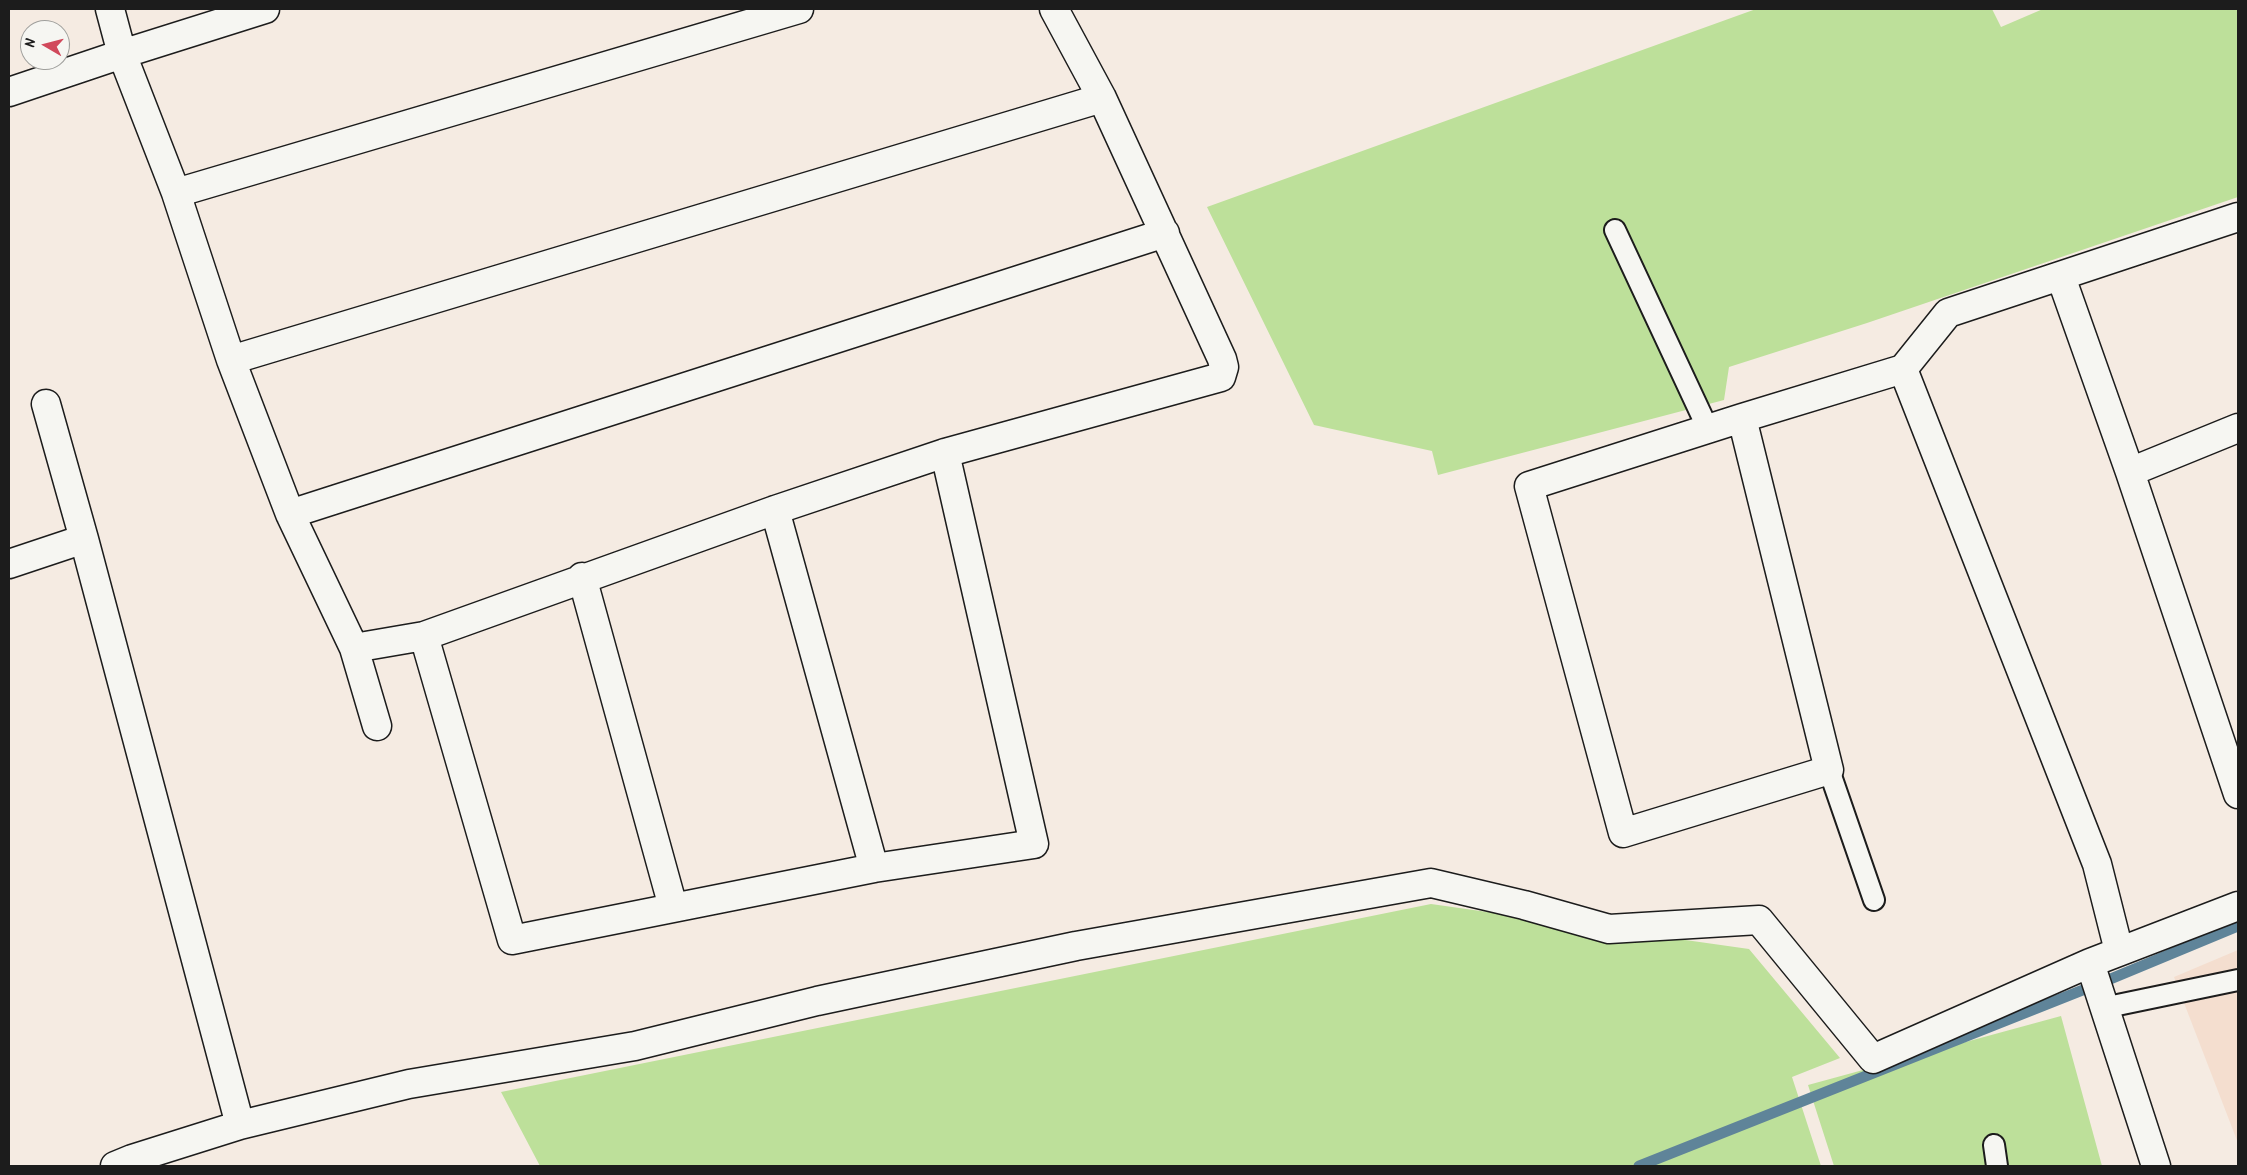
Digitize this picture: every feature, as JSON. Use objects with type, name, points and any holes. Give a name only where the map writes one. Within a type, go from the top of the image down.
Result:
[{"type":"street","points":[[110,9],[122,54],[176,193],[231,360],[290,514],[354,648],[377,726]]},
{"type":"street","points":[[9,92],[265,9]]},
{"type":"street","points":[[176,193],[799,9]]},
{"type":"street","points":[[354,648],[424,636],[582,577],[945,453],[1221,376],[1224,367],[1222,359],[1102,98],[1054,9]]},
{"type":"street","points":[[231,360],[1102,98]]},
{"type":"street","points":[[1742,418],[1829,770],[1623,833],[1529,486],[1742,418],[1903,369],[1948,313],[2238,217]]},
{"type":"street","points":[[290,514],[1164,234]]},
{"type":"street","points":[[2061,277],[2130,472],[2238,794]]},
{"type":"street","points":[[1903,369],[2097,864],[2119,951]]},
{"type":"street","points":[[46,404],[84,539],[240,1125]]},
{"type":"street","points":[[2130,472],[2238,428]]},
{"type":"street","points":[[424,636],[512,940],[673,906],[874,868],[1034,844],[945,453]]},
{"type":"street","points":[[775,510],[874,868]]},
{"type":"street","points":[[9,564],[84,539]]},
{"type":"street","points":[[582,577],[673,906]]},
{"type":"street","points":[[128,1164],[240,1125],[409,1084],[635,1046],[817,1001],[1076,946],[1430,884],[1524,905],[1609,929],[1759,920],[1873,1059],[2090,963],[2238,906]]},
{"type":"street","points":[[2090,963],[2103,1008],[2156,1166]]},
{"type":"lane","points":[[1615,230],[1708,429]]},
{"type":"lane","points":[[1829,770],[1874,900]]},
{"type":"lane","points":[[2103,1008],[2238,980]]},
{"type":"lane","points":[[1994,1145],[1996,1166]]},
{"type":"shaded area","points":[[2238,950],[2238,1143],[2174,977]]},
{"type":"green space","points":[[1756,9],[1992,9],[2001,27],[2043,9],[2238,9],[2238,197],[1867,323],[1729,367],[1724,400],[1438,475],[1432,451],[1314,425],[1207,207]]},
{"type":"green space","points":[[1431,904],[1749,949],[1840,1058],[1792,1077],[1821,1166],[540,1166],[501,1092]]},
{"type":"green space","points":[[2061,1016],[2102,1166],[1834,1166],[1808,1085]]},
{"type":"waterway","points":[[1639,1166],[2108,980],[2238,926]]}]
